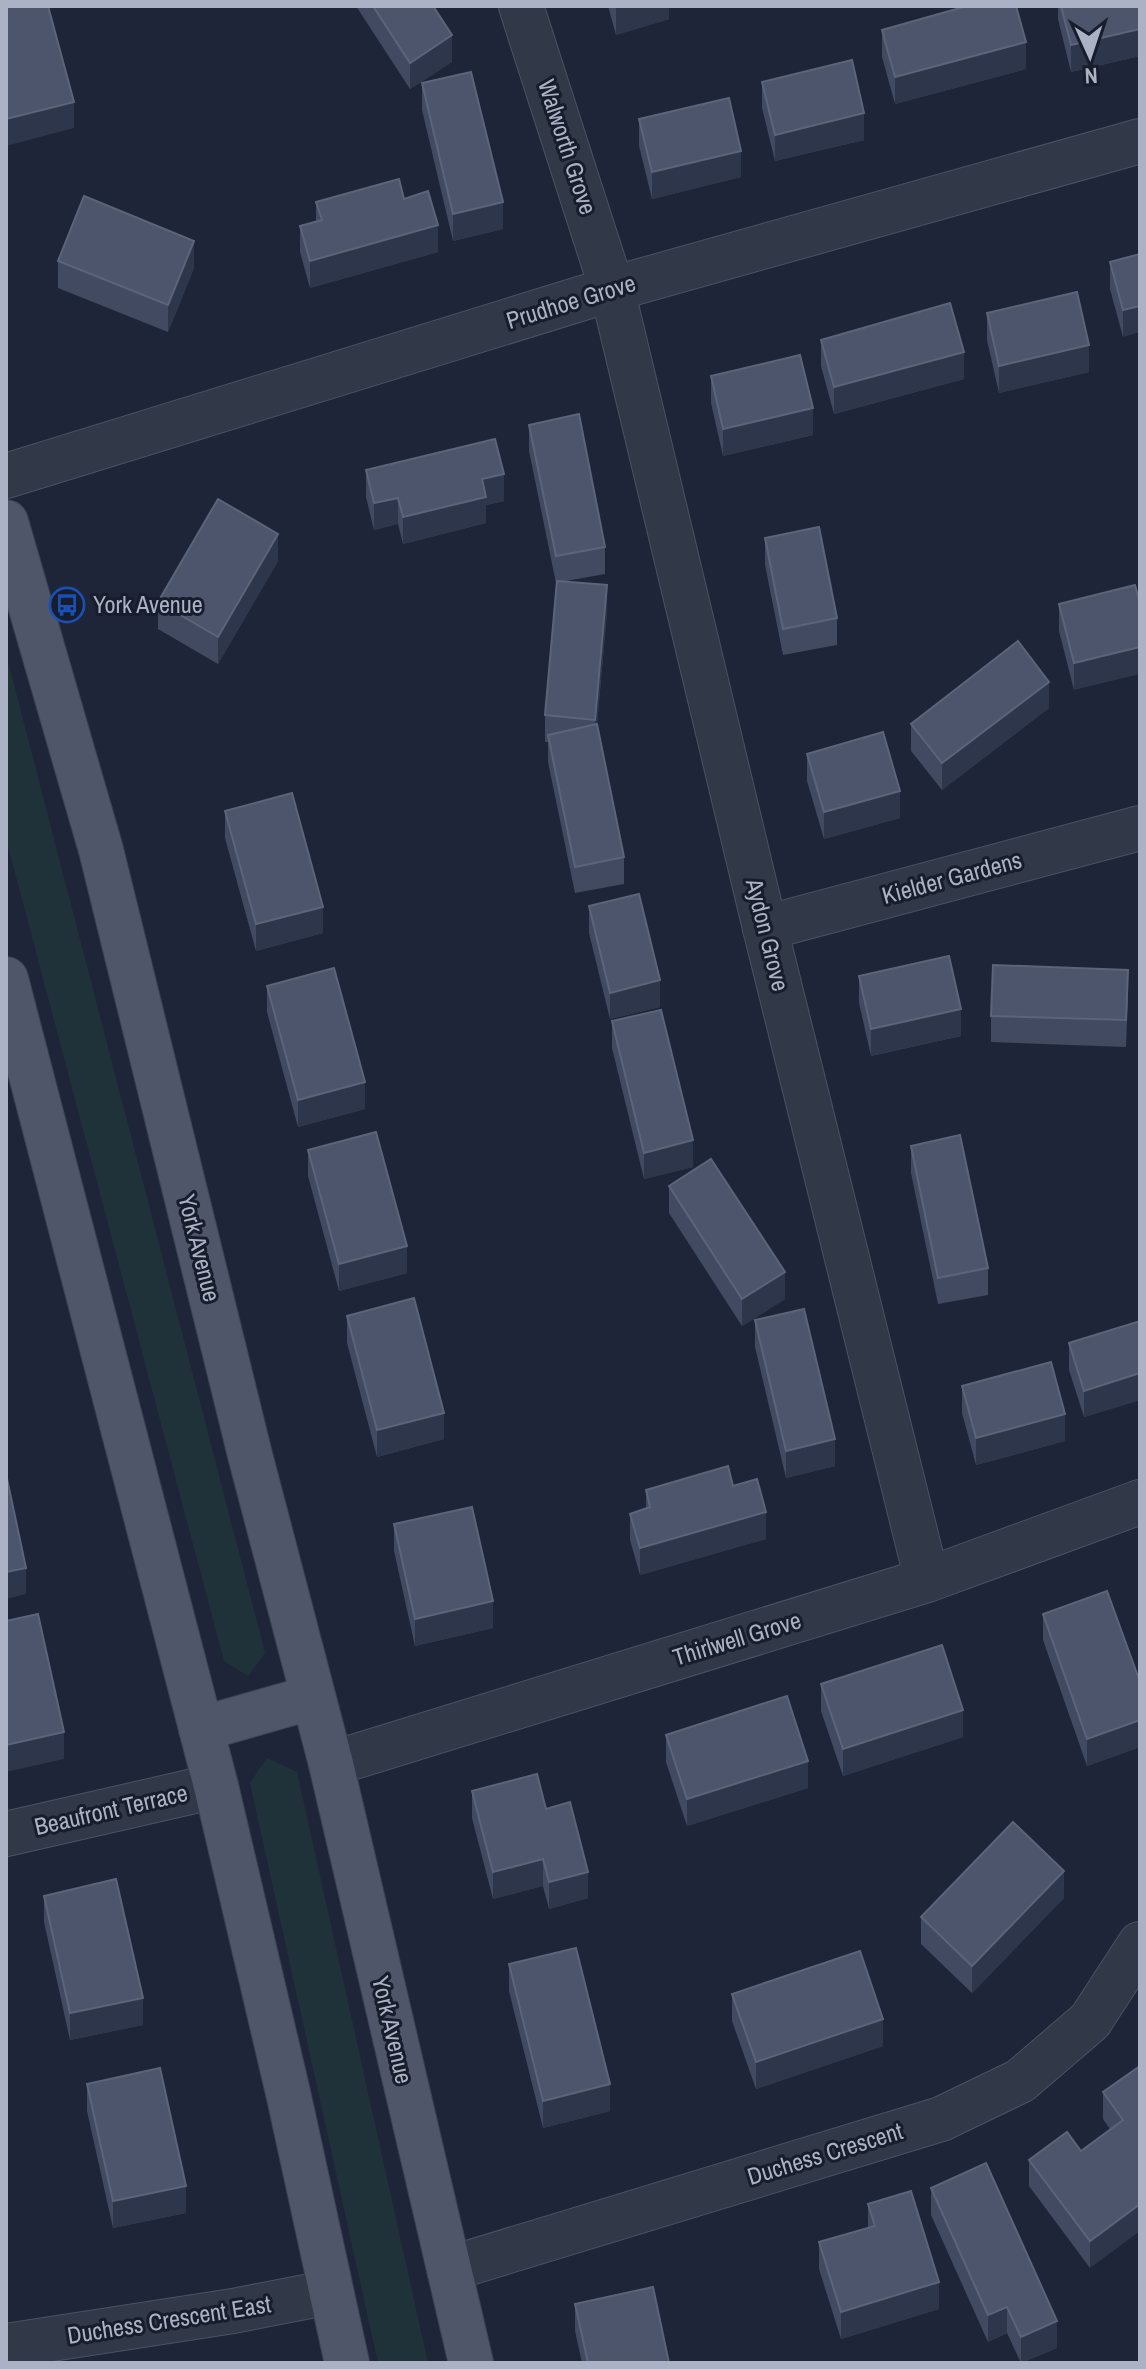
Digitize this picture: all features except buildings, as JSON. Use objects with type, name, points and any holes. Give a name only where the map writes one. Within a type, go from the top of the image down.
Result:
[{"type":"main road","name":"York Avenue","points":[[6,522],[101,850],[331,1764],[471,2363]]},
{"type":"main road","points":[[6,979],[216,1786],[347,2363]]},
{"type":"main road","points":[[201,1729],[313,1697]]},
{"type":"street","name":"Walworth Grove","points":[[521,6],[612,289]]},
{"type":"street","name":"Prudhoe Grove","points":[[6,476],[612,289],[1140,141]]},
{"type":"street","name":"Aydon Grove","points":[[612,289],[765,928],[927,1580]]},
{"type":"street","name":"Kielder Gardens","points":[[765,928],[1140,828]]},
{"type":"street","name":"Thirlwell Grove","points":[[331,1764],[927,1580],[1140,1502]]},
{"type":"street","name":"Beaufront Terrace","points":[[6,1834],[216,1786]]},
{"type":"street","name":"Duchess Crescent","points":[[449,2269],[941,2119],[1020,2081],[1090,2021],[1140,1944]]},
{"type":"street","name":"Duchess Crescent East","points":[[6,2346],[233,2311],[331,2292]]},
{"type":"shaded area","points":[[6,654],[265,1653],[248,1676],[224,1661],[6,839]]},
{"type":"shaded area","points":[[267,1758],[297,1772],[428,2363],[378,2363],[250,1783]]},
{"type":"place","name":"York Avenue","points":[[67,605]]}]
